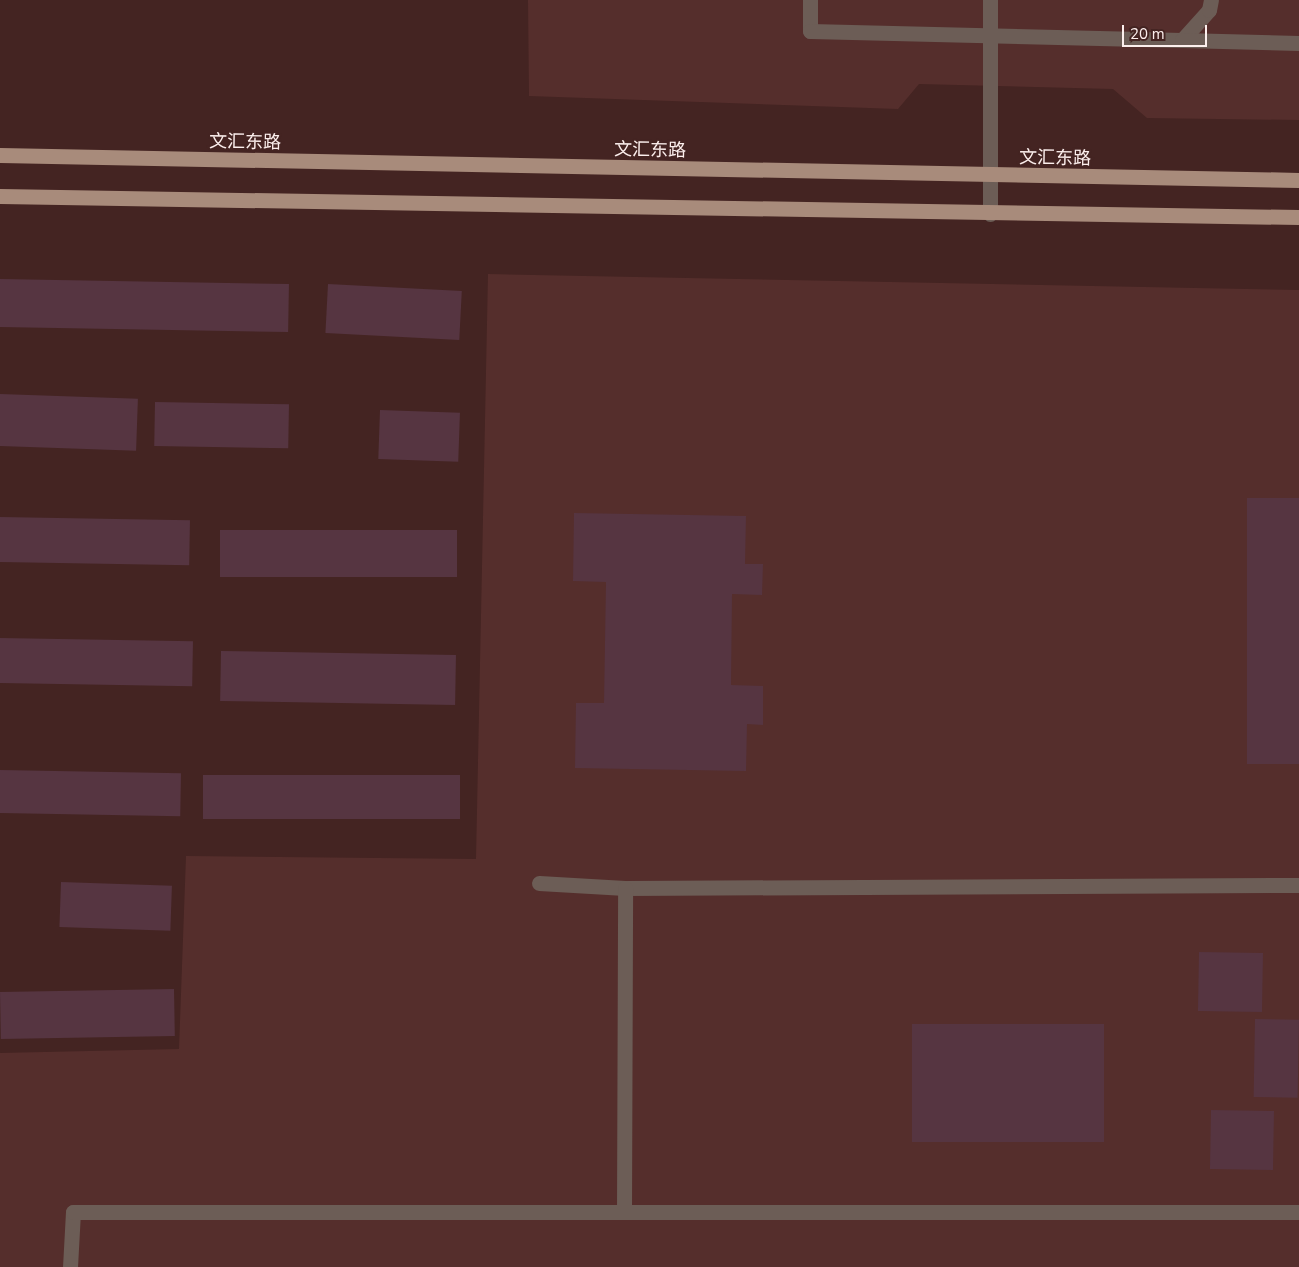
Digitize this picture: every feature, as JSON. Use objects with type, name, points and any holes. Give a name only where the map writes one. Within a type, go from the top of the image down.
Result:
[{"type":"main road","name":"文汇东路","points":[[0,155],[990,176],[1299,180]]},
{"type":"main road","points":[[0,196],[990,214],[1299,217]]},
{"type":"lane","points":[[810,0],[810,31],[990,33],[1299,43]]},
{"type":"lane","points":[[990,0],[990,214]]},
{"type":"lane","points":[[1182,40],[1209,10],[1211,0]]},
{"type":"lane","points":[[539,884],[625,888],[1299,885]]},
{"type":"lane","points":[[624,1212],[625,888]]},
{"type":"lane","points":[[70,1266],[73,1212],[1299,1212]]},
{"type":"shaded area","points":[[528,0],[1299,0],[1299,120],[1147,118],[1113,89],[919,84],[898,109],[529,96]]},
{"type":"shaded area","points":[[488,274],[1299,290],[1299,1267],[0,1267],[0,1053],[179,1049],[186,856],[476,859]]},
{"type":"building","points":[[0,279],[289,284],[288,332],[0,327]]},
{"type":"building","points":[[328,284],[462,291],[459,340],[325,333]]},
{"type":"building","points":[[0,394],[138,399],[136,451],[0,446]]},
{"type":"building","points":[[155,402],[289,404],[288,448],[154,446]]},
{"type":"building","points":[[380,410],[460,413],[458,462],[378,459]]},
{"type":"building","points":[[1247,498],[1299,498],[1299,764],[1247,764]]},
{"type":"building","points":[[574,513],[746,516],[745,564],[763,564],[762,595],[732,594],[731,685],[763,686],[763,725],[747,724],[746,771],[575,768],[576,703],[604,703],[606,582],[573,581]]},
{"type":"building","points":[[0,517],[190,520],[189,565],[0,562]]},
{"type":"building","points":[[220,530],[457,530],[457,577],[220,577]]},
{"type":"building","points":[[0,638],[193,641],[192,686],[0,683]]},
{"type":"building","points":[[221,651],[456,655],[455,705],[220,701]]},
{"type":"building","points":[[0,770],[181,773],[180,816],[0,813]]},
{"type":"building","points":[[203,775],[460,775],[460,819],[203,819]]},
{"type":"building","points":[[61,882],[172,886],[170,931],[59,927]]},
{"type":"building","points":[[1199,952],[1263,953],[1262,1012],[1198,1011]]},
{"type":"building","points":[[174,989],[175,1036],[1,1039],[0,992]]},
{"type":"building","points":[[1255,1019],[1299,1020],[1298,1098],[1254,1097]]},
{"type":"building","points":[[912,1024],[1104,1024],[1104,1142],[912,1142]]},
{"type":"building","points":[[1211,1110],[1274,1111],[1273,1170],[1210,1169]]}]
